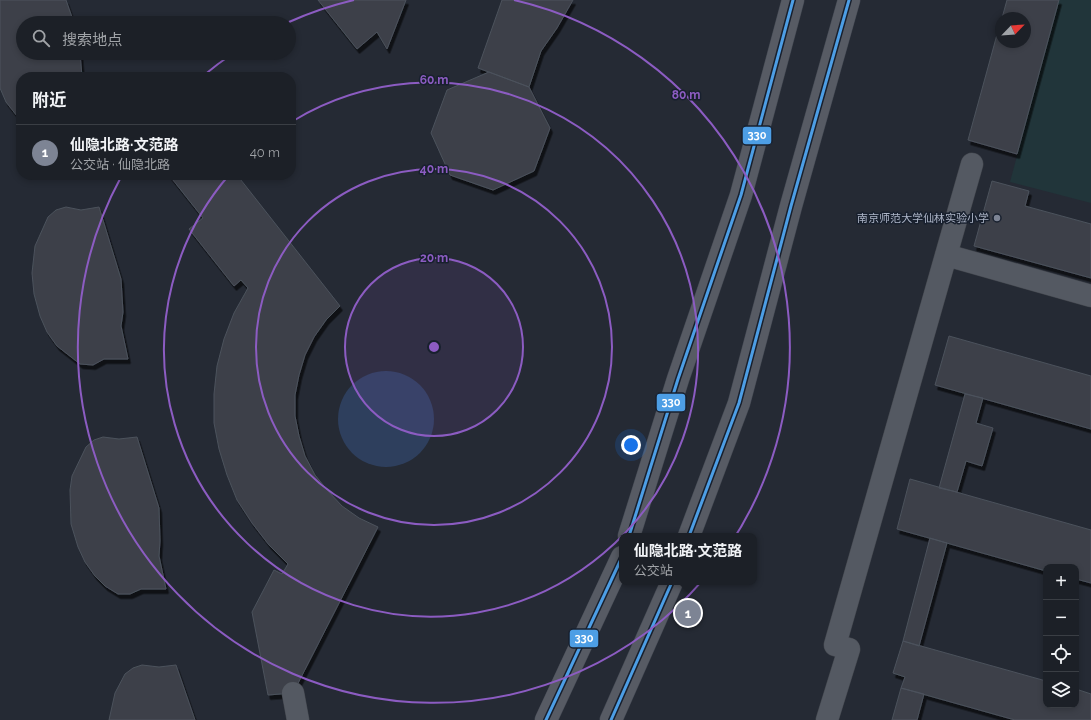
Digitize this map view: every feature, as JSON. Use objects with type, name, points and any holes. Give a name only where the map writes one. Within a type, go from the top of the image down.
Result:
[{"type":"main road","points":[[630,533],[678,379],[741,195],[793,0]]},
{"type":"main road","points":[[690,533],[739,403],[791,206],[849,0]]},
{"type":"main road","points":[[546,720],[619,563]]},
{"type":"main road","points":[[611,720],[671,585]]},
{"type":"street","points":[[827,720],[849,649],[835,645],[972,164]]},
{"type":"street","points":[[946,255],[1091,296]]},
{"type":"street","points":[[293,693],[298,720]]},
{"type":"green space","points":[[1059,0],[1091,0],[1091,203],[1010,182]]},
{"type":"water","points":[[386,371],[404,375],[420,385],[430,401],[434,419],[430,437],[420,453],[404,463],[386,467],[368,463],[352,453],[342,437],[338,419],[342,401],[352,385],[368,375]]},
{"type":"building","points":[[0,0],[66,0],[72,16],[16,16],[16,60],[81,60],[82,72],[16,72],[16,115],[6,102],[0,88]]},
{"type":"building","points":[[318,0],[406,0],[387,49],[377,32],[357,49]]},
{"type":"building","points":[[502,0],[573,0],[557,28],[541,51],[529,87],[478,68]]},
{"type":"building","points":[[1007,0],[1059,0],[1017,154],[968,140],[995,42],[995,48],[1031,48],[1031,12],[1004,12]]},
{"type":"building","points":[[489,72],[529,87],[550,128],[534,171],[493,190],[450,175],[431,133],[447,90]]},
{"type":"building","points":[[173,180],[241,180],[340,306],[326,320],[314,337],[305,355],[295,395],[295,416],[305,456],[315,475],[342,506],[359,518],[378,527],[293,693],[268,695],[252,612],[274,570],[282,574],[288,564],[269,545],[237,500],[219,449],[214,423],[214,394],[217,366],[224,339],[234,313],[248,288],[241,280],[234,286],[189,229],[203,218]]},
{"type":"building","points":[[992,181],[1029,191],[1025,206],[1091,224],[1091,278],[974,246]]},
{"type":"building","points":[[66,207],[81,210],[99,207],[121,279],[123,312],[121,326],[128,359],[104,359],[93,365],[80,364],[57,346],[47,332],[40,316],[34,294],[32,273],[35,246],[48,217],[56,210]]},
{"type":"building","points":[[949,336],[1091,376],[1091,429],[935,385]]},
{"type":"building","points":[[965,394],[983,398],[976,423],[993,428],[982,466],[966,461],[957,492],[939,488]]},
{"type":"building","points":[[103,437],[119,439],[137,437],[159,508],[159,556],[166,589],[141,589],[130,594],[118,594],[105,586],[95,576],[85,562],[78,547],[71,524],[70,490],[72,476],[86,447],[94,440]]},
{"type":"building","points":[[910,479],[1091,530],[1091,583],[1079,580],[1079,564],[1043,564],[1043,570],[897,529]]},
{"type":"building","points":[[930,538],[947,543],[919,646],[903,641]]},
{"type":"building","points":[[903,641],[1043,680],[1043,708],[1079,708],[1079,690],[1091,694],[1091,720],[1015,720],[901,688],[905,677],[893,673]]},
{"type":"building","points":[[142,665],[159,667],[176,665],[195,720],[109,720],[115,693],[125,674],[133,668]]},
{"type":"building","points":[[901,688],[924,694],[917,720],[892,720]]},
{"type":"transit line","name":"330","points":[[630,533],[678,379],[741,195],[793,0]]},
{"type":"transit line","name":"330","points":[[690,533],[739,403],[791,206],[849,0]]},
{"type":"transit line","name":"330","points":[[546,720],[619,563]]},
{"type":"transit line","name":"330","points":[[611,720],[671,585]]},
{"type":"place","name":"南京师范大学仙林实验小学","points":[[997,218]]},
{"type":"place","name":"仙隐北路·文范路","points":[[688,613]]}]
